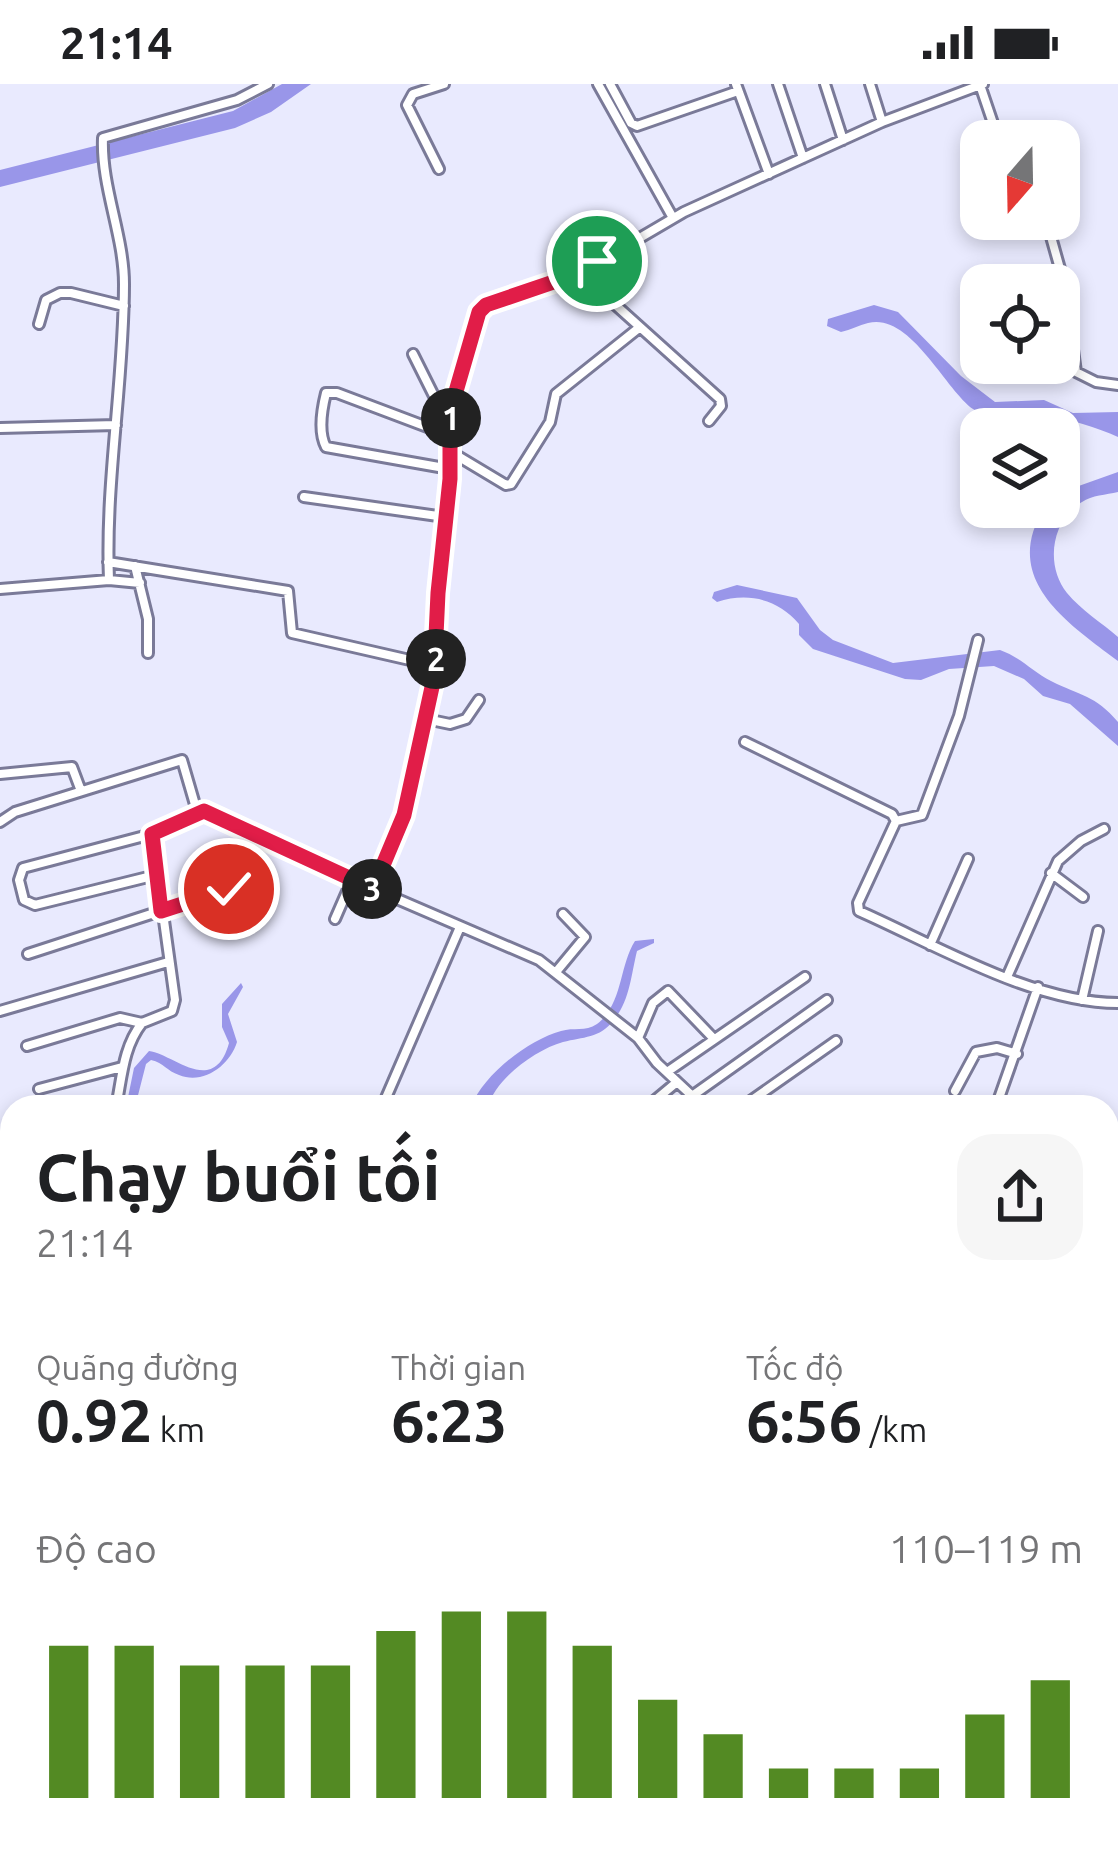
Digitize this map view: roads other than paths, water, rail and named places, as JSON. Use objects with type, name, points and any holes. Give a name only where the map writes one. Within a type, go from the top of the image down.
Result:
[{"type":"street","points":[[109,580],[107,527],[124,306],[122,254],[112,223],[104,136],[237,100],[268,84]]},
{"type":"street","points":[[439,169],[407,105],[413,94],[444,84]]},
{"type":"street","points":[[598,84],[673,218]]},
{"type":"street","points":[[610,84],[625,114],[637,126],[737,88],[769,174]]},
{"type":"street","points":[[778,84],[803,158]]},
{"type":"street","points":[[825,84],[843,140]]},
{"type":"street","points":[[870,84],[883,122]]},
{"type":"street","points":[[373,889],[404,815],[436,666],[450,412],[481,308],[580,273],[673,218],[883,122],[982,84],[993,120]]},
{"type":"street","points":[[1052,240],[1064,283],[1076,372],[1096,382],[1118,385]]},
{"type":"street","points":[[580,273],[721,399],[709,421]]},
{"type":"street","points":[[39,324],[46,300],[60,293],[124,306]]},
{"type":"street","points":[[451,452],[511,484],[550,422],[556,394],[640,327]]},
{"type":"street","points":[[413,354],[439,406],[450,412]]},
{"type":"street","points":[[450,469],[326,447],[321,436],[326,393],[451,436]]},
{"type":"street","points":[[0,428],[116,424]]},
{"type":"street","points":[[304,496],[445,517]]},
{"type":"street","points":[[108,562],[288,591],[292,633],[436,666]]},
{"type":"street","points":[[135,566],[148,619],[148,653]]},
{"type":"street","points":[[0,589],[109,580],[140,583]]},
{"type":"street","points":[[896,821],[922,815],[970,678],[977,644]]},
{"type":"street","points":[[426,719],[450,724],[466,719],[479,700]]},
{"type":"street","points":[[745,742],[892,814],[896,821]]},
{"type":"street","points":[[0,822],[15,812],[179,759],[185,761],[193,805],[539,960],[634,1036],[691,1095]]},
{"type":"street","points":[[0,774],[72,767],[81,791]]},
{"type":"street","points":[[156,875],[35,905],[24,900],[19,880],[23,868],[152,834],[204,811]]},
{"type":"street","points":[[896,821],[858,903],[859,911],[1007,976],[1082,1000],[1118,1003]]},
{"type":"street","points":[[1007,976],[1051,873],[1070,848],[1104,829]]},
{"type":"street","points":[[27,1046],[120,1018],[142,1023],[168,1015],[175,1006],[152,834]]},
{"type":"street","points":[[930,945],[968,859]]},
{"type":"street","points":[[1051,873],[1083,897]]},
{"type":"street","points":[[335,919],[352,880]]},
{"type":"street","points":[[28,954],[229,889]]},
{"type":"street","points":[[556,972],[585,937],[563,914]]},
{"type":"street","points":[[387,1095],[460,927]]},
{"type":"street","points":[[1082,1000],[1098,931]]},
{"type":"street","points":[[0,1011],[168,962]]},
{"type":"street","points":[[667,1072],[805,977]]},
{"type":"street","points":[[1000,1095],[1039,987]]},
{"type":"street","points":[[634,1036],[653,1004],[668,992],[715,1039]]},
{"type":"street","points":[[693,1095],[827,1000]]},
{"type":"street","points":[[118,1095],[122,1067],[142,1023]]},
{"type":"street","points":[[759,1095],[836,1041]]},
{"type":"street","points":[[956,1091],[976,1052],[997,1048],[1017,1054]]},
{"type":"street","points":[[39,1089],[122,1067]]},
{"type":"street","points":[[661,1095],[677,1082]]}]
